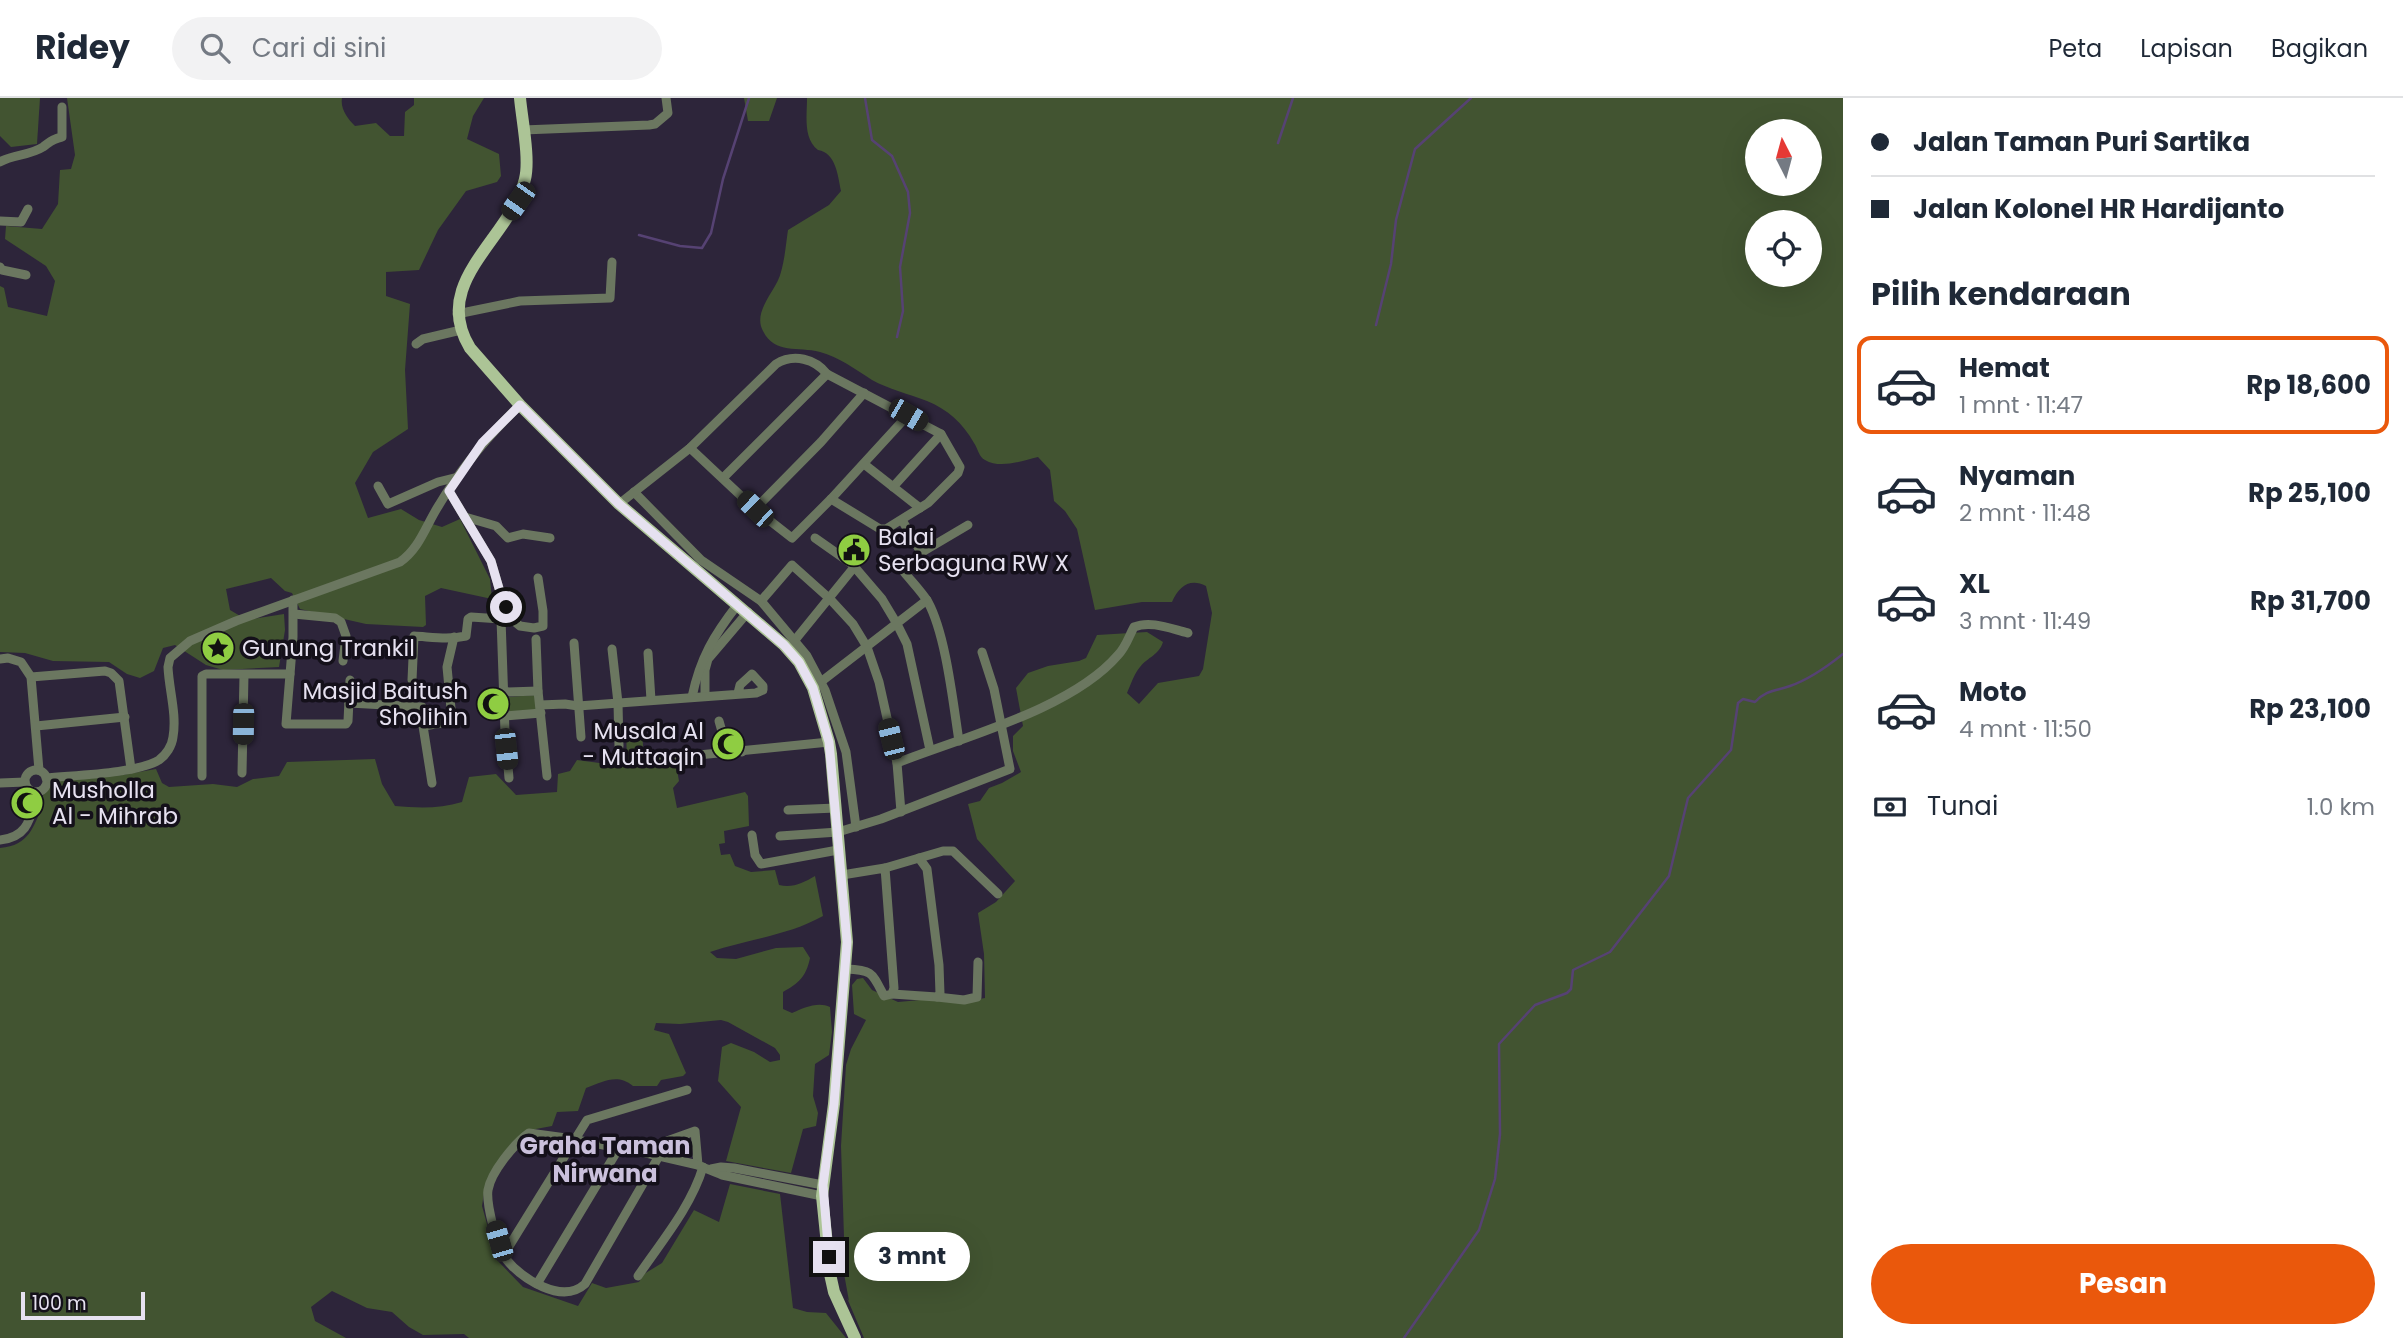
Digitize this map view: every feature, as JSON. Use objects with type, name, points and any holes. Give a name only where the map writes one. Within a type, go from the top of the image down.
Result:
[{"type":"main road","points":[[520,98],[527,171],[518,201],[483,251],[460,295],[457,314],[461,330],[470,348],[520,405],[619,504],[803,659],[830,748],[847,942],[834,1104],[822,1190],[830,1275],[834,1292],[855,1338]]},
{"type":"street","points":[[523,130],[649,125],[668,113],[666,98]]},
{"type":"street","points":[[0,162],[7,158],[24,156],[62,136],[62,107]]},
{"type":"street","points":[[0,221],[21,222],[28,209]]},
{"type":"street","points":[[457,314],[520,301],[610,298],[612,262]]},
{"type":"street","points":[[0,267],[2,270],[26,275]]},
{"type":"street","points":[[416,344],[423,339],[461,330]]},
{"type":"street","points":[[619,504],[690,448],[779,362],[797,358],[818,363],[827,374],[941,434],[957,458],[960,470],[928,503],[886,528],[880,528],[831,499]]},
{"type":"street","points":[[723,478],[827,374]]},
{"type":"street","points":[[755,509],[821,442],[864,393]]},
{"type":"street","points":[[37,792],[27,788],[25,782],[26,775],[32,771],[43,774],[131,769],[159,760],[168,751],[173,740],[168,667],[175,652],[190,641],[293,600],[400,562],[419,542],[482,443],[520,405]]},
{"type":"street","points":[[690,448],[755,509],[792,538],[908,415]]},
{"type":"street","points":[[893,487],[941,434]]},
{"type":"street","points":[[864,464],[920,509]]},
{"type":"street","points":[[378,486],[388,505],[438,482],[458,477]]},
{"type":"street","points":[[449,491],[491,561],[509,617],[520,626],[542,626],[543,611],[538,578]]},
{"type":"street","points":[[634,492],[701,561],[761,601],[795,640],[803,659],[822,681],[846,751],[856,827]]},
{"type":"street","points":[[465,517],[496,526],[509,538],[523,534],[550,538]]},
{"type":"street","points":[[902,520],[919,549],[925,551],[968,525]]},
{"type":"street","points":[[815,538],[855,566],[882,599],[897,624],[907,644],[930,750]]},
{"type":"street","points":[[761,601],[792,565],[853,624],[867,647],[879,682],[897,763],[901,812]]},
{"type":"street","points":[[795,640],[855,566]]},
{"type":"street","points":[[904,572],[927,600],[938,632],[959,741]]},
{"type":"street","points":[[293,600],[286,724],[346,724],[350,680]]},
{"type":"street","points":[[822,681],[927,600]]},
{"type":"street","points":[[692,697],[714,636],[743,608]]},
{"type":"street","points":[[294,614],[335,618],[341,622],[346,636],[343,661]]},
{"type":"street","points":[[412,680],[414,636],[436,639],[466,636],[468,619],[471,617],[500,619],[509,778]]},
{"type":"street","points":[[897,763],[1045,706],[1074,690],[1116,657],[1134,627],[1142,624],[1188,633]]},
{"type":"street","points":[[423,726],[449,722],[452,719],[447,667],[454,637]]},
{"type":"street","points":[[536,639],[538,691],[547,776]]},
{"type":"street","points":[[574,643],[581,737]]},
{"type":"street","points":[[612,649],[619,746]]},
{"type":"street","points":[[780,836],[838,832],[856,827],[1010,769],[994,689],[982,652]]},
{"type":"street","points":[[648,653],[651,700]]},
{"type":"street","points":[[0,659],[8,658],[21,662],[31,677],[46,784],[37,792],[23,831],[10,839],[0,840]]},
{"type":"street","points":[[31,677],[105,671],[111,673],[119,681],[131,769]]},
{"type":"street","points":[[701,672],[705,696]]},
{"type":"street","points":[[202,776],[202,676],[290,674]]},
{"type":"street","points":[[242,773],[244,676]]},
{"type":"street","points":[[504,692],[538,691]]},
{"type":"street","points":[[505,716],[565,704],[578,706],[738,693]]},
{"type":"street","points":[[349,703],[422,707],[432,783]]},
{"type":"street","points":[[36,726],[125,717]]},
{"type":"street","points":[[719,721],[723,735],[731,735],[739,740],[742,752]]},
{"type":"street","points":[[648,760],[830,748],[846,751]]},
{"type":"street","points":[[0,783],[25,782]]},
{"type":"street","points":[[788,810],[836,808]]},
{"type":"street","points":[[752,835],[755,855],[761,864],[838,850]]},
{"type":"street","points":[[842,876],[886,868],[943,851],[953,851],[998,894]]},
{"type":"street","points":[[919,858],[927,869],[939,965],[940,994],[937,998]]},
{"type":"street","points":[[886,868],[894,988],[892,994]]},
{"type":"street","points":[[846,969],[868,970],[873,974],[884,996],[892,994],[964,1000],[977,997],[978,962]]},
{"type":"street","points":[[503,1256],[589,1119],[687,1090]]},
{"type":"street","points":[[638,1276],[678,1217],[704,1167],[695,1131],[667,1140],[646,1153]]},
{"type":"street","points":[[659,1156],[580,1289],[564,1292],[537,1284],[517,1271],[503,1256],[490,1212],[488,1189],[509,1152],[528,1133],[576,1139],[646,1153],[659,1156],[704,1167],[722,1175],[751,1177],[822,1190]]},
{"type":"street","points":[[537,1284],[619,1148]]},
{"type":"green space","points":[[0,98],[40,98],[37,144],[11,147],[0,136]]},
{"type":"green space","points":[[67,98],[342,98],[343,110],[355,126],[376,123],[390,136],[404,136],[405,112],[414,105],[414,98],[484,98],[473,116],[467,139],[499,154],[501,176],[497,182],[466,191],[438,230],[419,270],[386,272],[386,296],[410,304],[405,370],[408,429],[373,452],[355,483],[368,518],[401,509],[419,520],[442,527],[460,519],[490,579],[492,599],[441,588],[425,596],[426,625],[423,627],[366,624],[300,609],[292,593],[285,591],[271,578],[226,589],[230,610],[247,620],[284,614],[285,630],[279,667],[223,670],[206,665],[175,645],[163,648],[154,671],[140,678],[127,674],[109,662],[53,661],[25,653],[0,652],[0,286],[4,288],[8,307],[47,316],[55,281],[46,266],[5,239],[6,226],[42,229],[58,204],[60,170],[71,169],[75,155]]},
{"type":"green space","points":[[744,98],[777,98],[769,121],[748,121]]},
{"type":"green space","points":[[807,98],[1843,98],[1843,1338],[864,1338],[847,1298],[849,1301],[841,1257],[845,1267],[841,1146],[846,1065],[866,1020],[854,1014],[852,985],[857,979],[863,978],[872,990],[898,1002],[942,998],[963,1002],[985,998],[984,954],[978,913],[996,902],[1015,881],[977,839],[968,804],[980,801],[989,788],[1021,772],[1013,751],[1013,736],[1023,726],[1016,688],[1028,673],[1086,658],[1097,635],[1147,632],[1163,642],[1159,650],[1138,670],[1127,693],[1139,704],[1158,683],[1199,676],[1203,669],[1212,613],[1206,586],[1195,583],[1182,588],[1172,602],[1142,602],[1095,610],[1077,529],[1065,511],[1054,501],[1050,470],[1038,457],[1011,463],[991,463],[981,457],[960,423],[941,408],[878,383],[827,354],[781,347],[768,339],[760,323],[761,316],[779,279],[788,230],[829,205],[841,191],[832,160],[813,145],[807,126]]},
{"type":"green space","points":[[536,695],[537,710],[508,712],[507,697]]},
{"type":"green space","points":[[642,726],[644,765],[676,764],[679,781],[673,788],[677,808],[745,792],[748,796],[749,826],[724,831],[725,843],[719,844],[721,855],[730,854],[735,866],[751,872],[775,870],[779,885],[798,884],[815,876],[823,916],[781,933],[710,952],[717,958],[736,959],[776,948],[803,947],[810,958],[801,979],[783,992],[783,1009],[792,1013],[816,1005],[830,1007],[832,1032],[829,1055],[815,1064],[813,1096],[818,1113],[816,1126],[803,1129],[791,1173],[726,1161],[741,1107],[718,1081],[722,1047],[731,1043],[770,1062],[780,1060],[780,1055],[775,1048],[721,1020],[680,1024],[656,1023],[654,1030],[669,1034],[686,1073],[661,1080],[657,1086],[633,1086],[616,1079],[598,1083],[586,1088],[578,1111],[557,1112],[552,1126],[525,1131],[485,1186],[482,1206],[497,1260],[523,1287],[578,1306],[592,1283],[606,1288],[639,1282],[644,1274],[662,1263],[694,1210],[719,1222],[730,1184],[780,1194],[793,1308],[826,1313],[846,1338],[469,1338],[464,1334],[423,1335],[392,1312],[367,1308],[332,1291],[311,1307],[315,1321],[346,1338],[0,1338],[0,848],[18,843],[29,834],[44,804],[42,797],[52,781],[156,769],[162,783],[169,787],[213,784],[237,787],[253,779],[279,776],[287,762],[375,759],[382,784],[395,806],[437,807],[462,802],[469,777],[496,774],[516,795],[557,792],[558,774],[570,771],[577,760],[607,764],[627,762],[626,728]]},
{"type":"waterway","points":[[639,235],[680,246],[702,248],[711,233],[723,179],[749,98]]},
{"type":"waterway","points":[[865,98],[872,140],[892,156],[908,192],[910,213],[900,267],[903,311],[897,337]]},
{"type":"waterway","points":[[1278,143],[1293,98]]},
{"type":"waterway","points":[[1376,325],[1391,264],[1396,220],[1415,149],[1471,98]]},
{"type":"waterway","points":[[1404,1338],[1479,1230],[1495,1179],[1500,1134],[1499,1044],[1535,1005],[1567,993],[1571,989],[1573,970],[1610,952],[1669,876],[1688,798],[1731,750],[1738,703],[1743,699],[1755,702],[1767,693],[1797,683],[1843,654]]},
{"type":"place","name":"Balai Serbaguna RW X","points":[[854,550]]},
{"type":"place","name":"Gunung Trankil","points":[[218,648]]},
{"type":"place","name":"Masjid Baitush Sholihin","points":[[493,704]]},
{"type":"place","name":"Musala Al - Muttaqin","points":[[728,744]]},
{"type":"place","name":"Musholla Al - Mihrab","points":[[27,803]]},
{"type":"district","name":"Graha Taman Nirwana","points":[[605,1160]]},
{"type":"route","points":[[506,607],[491,561],[449,491],[482,443],[520,405],[619,504],[784,645],[799,662],[813,688],[829,742],[847,942],[834,1104],[822,1196],[829,1257]]}]
